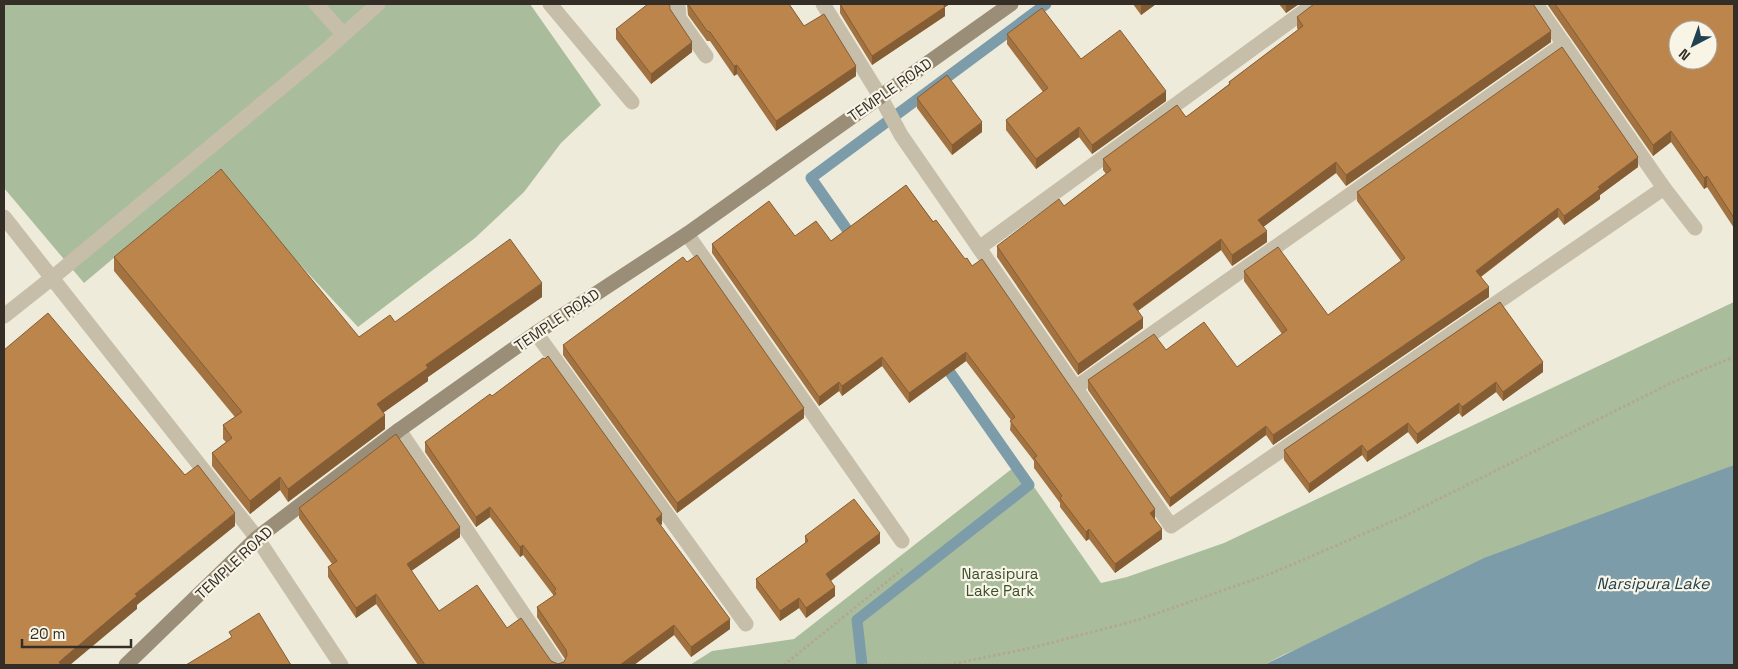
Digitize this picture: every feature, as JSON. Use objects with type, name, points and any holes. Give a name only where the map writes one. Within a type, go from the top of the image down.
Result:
[{"type":"street","points":[[316,4],[343,34]]},
{"type":"street","points":[[4,316],[52,278],[378,4]]},
{"type":"street","points":[[550,4],[632,102]]},
{"type":"street","points":[[678,4],[679,18],[706,56]]},
{"type":"street","points":[[823,4],[883,101],[901,135],[1171,526],[1664,188]]},
{"type":"street","name":"TEMPLE ROAD","points":[[126,665],[257,538],[399,430],[536,333],[687,234],[883,101],[1011,4]]},
{"type":"street","points":[[979,248],[1314,4]]},
{"type":"street","points":[[1536,4],[1664,188],[1695,228]]},
{"type":"street","points":[[1076,388],[1564,44]]},
{"type":"street","points":[[4,217],[257,538],[341,665]]},
{"type":"street","points":[[687,234],[902,541]]},
{"type":"street","points":[[536,333],[746,624]]},
{"type":"street","points":[[399,430],[558,665]]},
{"type":"path","points":[[864,665],[948,665],[1031,648],[1138,620],[1270,574],[1405,516],[1673,382],[1734,357]]},
{"type":"path","points":[[784,665],[909,564]]},
{"type":"green space","points":[[4,4],[530,4],[601,105],[561,143],[524,192],[475,238],[358,327],[215,173],[84,283],[4,188]]},
{"type":"green space","name":"Narasipura Lake Park","points":[[1734,302],[1734,465],[1283,655],[1264,665],[690,665],[712,651],[794,639],[1018,464],[1101,583],[1127,577],[1224,543]]},
{"type":"water","name":"Narsipura Lake","points":[[1734,465],[1734,665],[1264,665],[1484,558]]},
{"type":"building","points":[[648,4],[670,4],[670,9],[692,42],[651,74],[616,29]]},
{"type":"building","points":[[688,4],[789,4],[804,26],[824,14],[856,66],[776,121],[737,65],[734,66]]},
{"type":"building","points":[[840,4],[943,4],[945,7],[872,56]]},
{"type":"building","points":[[1314,4],[1533,4],[1551,31],[1346,175],[1336,162],[1258,220],[1267,231],[1232,255],[1221,239],[1133,304],[1143,318],[1078,364],[997,246],[1059,199],[1064,206],[1111,170],[1103,159],[1177,105],[1186,117],[1230,84],[1229,82],[1303,26],[1297,17]]},
{"type":"building","points":[[1555,4],[1734,4],[1734,218],[1707,176],[1704,178],[1671,131],[1653,145]]},
{"type":"building","points":[[1042,8],[1081,59],[1120,30],[1166,91],[1092,145],[1079,127],[1036,159],[1006,120],[1048,88],[1007,34]]},
{"type":"building","points":[[1562,47],[1638,157],[1564,216],[1558,208],[1476,271],[1489,287],[1273,435],[1266,426],[1170,498],[1088,380],[1154,334],[1166,350],[1204,322],[1237,367],[1287,330],[1244,271],[1278,247],[1328,315],[1405,258],[1357,192]]},
{"type":"building","points":[[947,75],[982,122],[952,145],[917,98]]},
{"type":"building","points":[[221,169],[359,337],[390,315],[395,322],[510,239],[542,283],[426,365],[428,368],[377,404],[385,415],[288,489],[280,477],[250,501],[212,453],[232,438],[223,425],[242,412],[114,257]]},
{"type":"building","points":[[906,185],[933,222],[936,220],[972,266],[982,259],[1155,509],[1150,513],[1162,529],[1115,564],[1089,529],[1086,532],[1060,498],[1062,496],[1034,458],[1037,456],[1010,421],[1015,417],[966,352],[909,393],[882,357],[842,386],[839,382],[819,397],[712,244],[769,201],[795,236],[816,221],[831,241]]},
{"type":"building","points":[[697,255],[804,408],[677,503],[563,345],[683,257],[687,262]]},
{"type":"building","points":[[1500,302],[1543,362],[1503,392],[1496,382],[1462,407],[1459,403],[1417,434],[1408,423],[1367,452],[1362,445],[1309,484],[1284,450]]},
{"type":"building","points":[[48,313],[185,475],[198,465],[235,513],[135,594],[137,596],[59,662],[61,665],[4,665],[4,350]]},
{"type":"building","points":[[548,356],[662,514],[656,519],[730,619],[691,647],[674,625],[620,665],[425,665],[376,594],[356,608],[328,567],[337,561],[299,508],[396,434],[460,527],[407,564],[439,611],[477,585],[507,628],[521,618],[551,661],[558,664],[564,662],[567,655],[566,650],[537,607],[556,594],[554,591],[556,589],[523,545],[520,547],[490,507],[476,517],[425,442],[490,394],[492,396]]},
{"type":"building","points":[[854,499],[880,533],[826,574],[835,587],[806,608],[799,598],[780,611],[756,579],[808,541],[805,536]]},
{"type":"building","points":[[259,613],[291,665],[186,665],[232,637],[229,632]]},
{"type":"waterway","points":[[855,241],[811,178],[1046,4]]},
{"type":"waterway","points":[[862,665],[857,620],[1029,485],[942,361]]}]
